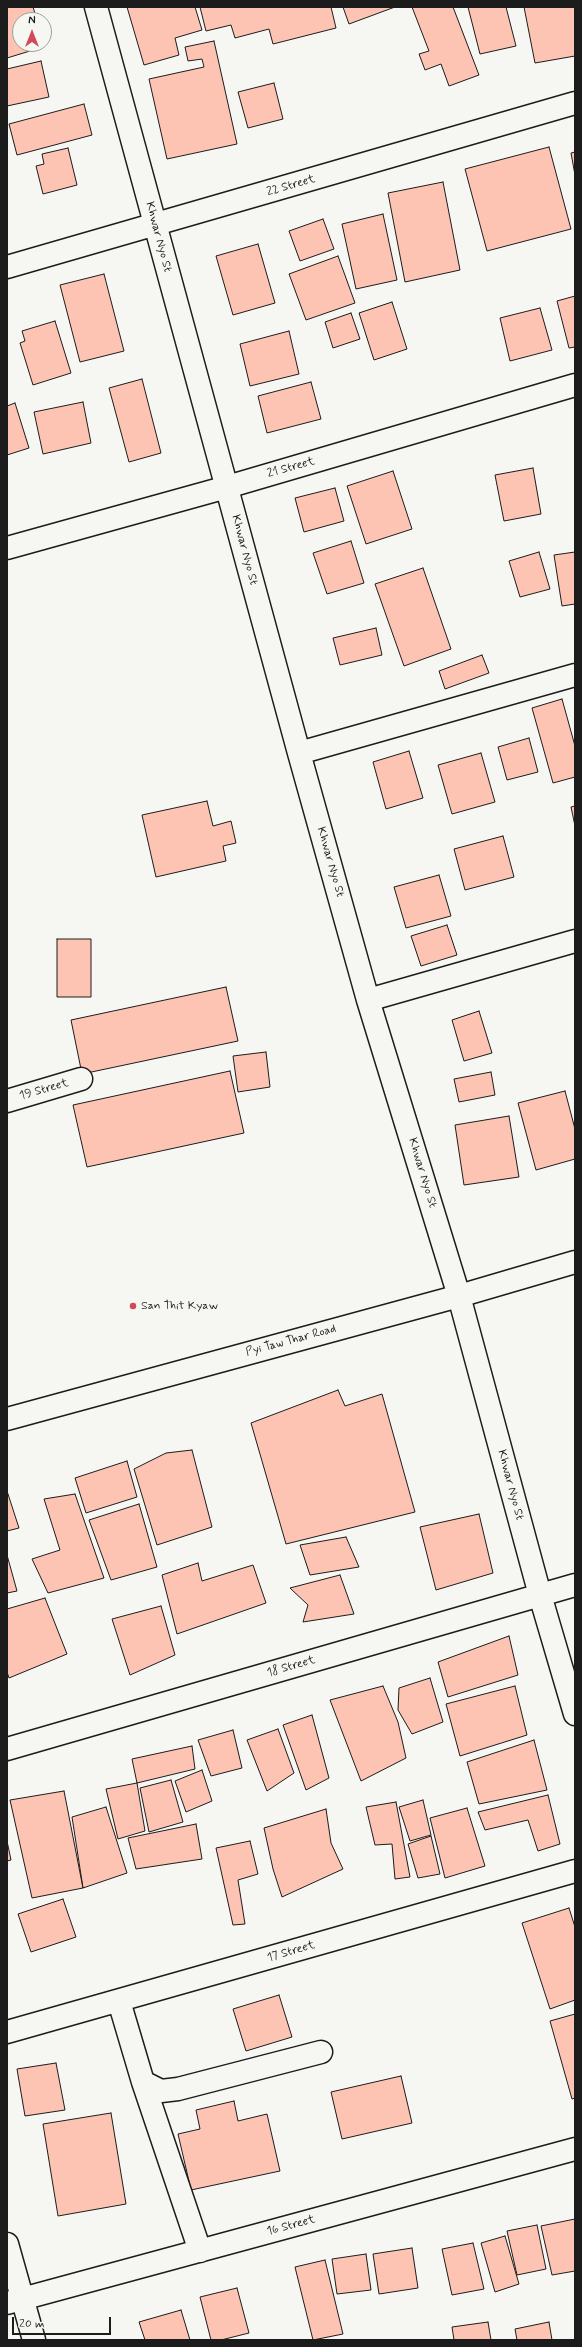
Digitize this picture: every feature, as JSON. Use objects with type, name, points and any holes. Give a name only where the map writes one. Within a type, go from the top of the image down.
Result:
[{"type":"street","name":"Khwar Nyo St","points":[[96,7],[368,1000],[459,1296],[540,1595],[575,1714]]},
{"type":"street","name":"22 Street","points":[[7,267],[155,226],[575,103]]},
{"type":"street","name":"21 Street","points":[[7,548],[227,487],[575,385]]},
{"type":"street","points":[[299,752],[575,675]]},
{"type":"street","points":[[368,1000],[575,941]]},
{"type":"street","name":"19 Street","points":[[7,1101],[81,1079]]},
{"type":"street","name":"Pyi Taw Thar Road","points":[[7,1419],[459,1296],[575,1262]]},
{"type":"street","name":"18 Street","points":[[7,1749],[575,1585]]},
{"type":"street","name":"17 Street","points":[[7,2032],[575,1871]]},
{"type":"street","points":[[119,2001],[143,2082],[200,2250]]},
{"type":"street","points":[[143,2082],[161,2091],[178,2089],[320,2052]]},
{"type":"street","name":"16 Street","points":[[14,2301],[575,2149]]},
{"type":"street","points":[[7,2244],[14,2301],[34,2340]]},
{"type":"building","points":[[7,7],[33,7],[35,12],[12,12],[12,52],[27,52],[7,58]]},
{"type":"building","points":[[127,7],[195,7],[202,30],[175,38],[179,55],[144,65]]},
{"type":"building","points":[[200,7],[331,7],[336,28],[273,44],[269,29],[235,38],[231,25],[206,31]]},
{"type":"building","points":[[343,7],[395,7],[349,24]]},
{"type":"building","points":[[412,7],[453,7],[479,75],[449,86],[441,64],[425,70],[419,54],[429,51]]},
{"type":"building","points":[[468,7],[506,7],[516,46],[480,54]]},
{"type":"building","points":[[524,7],[575,7],[575,56],[535,63]]},
{"type":"building","points":[[214,41],[237,144],[167,159],[149,79],[204,67],[202,59],[188,61],[185,47]]},
{"type":"building","points":[[41,61],[49,97],[7,106],[7,69]]},
{"type":"building","points":[[274,83],[283,119],[248,128],[238,92]]},
{"type":"building","points":[[84,104],[92,135],[17,155],[9,124]]},
{"type":"building","points":[[549,147],[571,229],[487,251],[465,169]]},
{"type":"building","points":[[68,148],[77,185],[43,194],[36,166],[44,164],[42,154]]},
{"type":"building","points":[[575,152],[575,175],[571,153]]},
{"type":"building","points":[[443,182],[460,270],[405,282],[388,193]]},
{"type":"building","points":[[383,214],[397,280],[356,289],[342,224]]},
{"type":"building","points":[[323,219],[334,249],[300,261],[289,231]]},
{"type":"building","points":[[258,244],[275,303],[233,315],[216,256]]},
{"type":"building","points":[[338,256],[355,303],[306,320],[289,274]]},
{"type":"building","points":[[104,274],[124,351],[80,362],[60,285]]},
{"type":"building","points":[[575,296],[575,347],[569,348],[557,301]]},
{"type":"building","points":[[392,302],[407,349],[374,360],[359,313]]},
{"type":"building","points":[[540,308],[552,350],[510,361],[500,318]]},
{"type":"building","points":[[351,313],[360,339],[333,348],[325,322]]},
{"type":"building","points":[[55,321],[71,373],[33,385],[20,343],[25,341],[22,331]]},
{"type":"building","points":[[289,331],[299,374],[250,386],[240,344]]},
{"type":"building","points":[[142,379],[161,453],[129,462],[109,388]]},
{"type":"building","points":[[311,382],[321,419],[267,433],[258,396]]},
{"type":"building","points":[[83,402],[91,443],[43,454],[34,412]]},
{"type":"building","points":[[15,403],[29,448],[7,455],[7,406]]},
{"type":"building","points":[[533,468],[541,514],[504,521],[495,475]]},
{"type":"building","points":[[393,471],[412,529],[366,544],[347,486]]},
{"type":"building","points":[[335,488],[344,521],[304,532],[295,498]]},
{"type":"building","points":[[351,541],[364,583],[327,594],[313,553]]},
{"type":"building","points":[[539,552],[550,589],[520,597],[509,561]]},
{"type":"building","points":[[575,552],[575,604],[562,606],[554,555]]},
{"type":"building","points":[[423,568],[451,649],[404,666],[375,584]]},
{"type":"building","points":[[376,628],[382,655],[340,665],[333,638]]},
{"type":"building","points":[[482,655],[489,673],[445,689],[439,671]]},
{"type":"building","points":[[562,699],[575,746],[575,777],[553,783],[532,708]]},
{"type":"building","points":[[529,738],[538,772],[507,780],[498,747]]},
{"type":"building","points":[[409,751],[423,798],[386,809],[373,762]]},
{"type":"building","points":[[481,753],[495,802],[452,814],[438,765]]},
{"type":"building","points":[[207,801],[213,826],[231,821],[236,843],[223,846],[226,861],[156,877],[142,815]]},
{"type":"building","points":[[575,806],[575,826],[571,807]]},
{"type":"building","points":[[503,836],[514,877],[465,890],[454,849]]},
{"type":"building","points":[[439,875],[451,916],[406,928],[394,887]]},
{"type":"building","points":[[447,925],[457,955],[421,966],[411,936]]},
{"type":"building","points":[[57,939],[91,939],[91,997],[57,997]]},
{"type":"building","points":[[226,987],[238,1041],[82,1074],[71,1020]]},
{"type":"building","points":[[479,1011],[492,1053],[464,1061],[452,1020]]},
{"type":"building","points":[[266,1052],[270,1087],[238,1092],[233,1056]]},
{"type":"building","points":[[230,1071],[244,1133],[87,1167],[73,1105]]},
{"type":"building","points":[[491,1072],[495,1095],[459,1102],[454,1079]]},
{"type":"building","points":[[565,1091],[575,1129],[575,1159],[536,1170],[518,1103]]},
{"type":"building","points":[[509,1116],[519,1177],[464,1185],[455,1125]]},
{"type":"building","points":[[338,1390],[345,1406],[382,1394],[415,1512],[286,1544],[251,1423]]},
{"type":"building","points":[[192,1450],[212,1527],[157,1545],[134,1469],[166,1453]]},
{"type":"building","points":[[127,1461],[137,1497],[86,1513],[75,1478]]},
{"type":"building","points":[[7,1491],[19,1528],[7,1531]]},
{"type":"building","points":[[75,1494],[104,1578],[48,1593],[32,1559],[60,1550],[44,1499]]},
{"type":"building","points":[[139,1504],[157,1567],[111,1580],[89,1520]]},
{"type":"building","points":[[479,1514],[493,1573],[436,1590],[420,1527]]},
{"type":"building","points":[[346,1537],[359,1567],[310,1575],[300,1545]]},
{"type":"building","points":[[7,1555],[17,1591],[7,1593]]},
{"type":"building","points":[[198,1563],[202,1581],[253,1565],[266,1603],[177,1634],[162,1575]]},
{"type":"building","points":[[340,1575],[354,1614],[303,1622],[308,1605],[290,1588]]},
{"type":"building","points":[[45,1598],[67,1654],[9,1678],[7,1672],[7,1609]]},
{"type":"building","points":[[161,1606],[175,1655],[130,1675],[112,1619]]},
{"type":"building","points":[[509,1636],[518,1675],[448,1697],[438,1662]]},
{"type":"building","points":[[430,1678],[443,1722],[412,1734],[398,1710],[399,1688]]},
{"type":"building","points":[[383,1686],[398,1722],[406,1758],[361,1781],[330,1700]]},
{"type":"building","points":[[515,1686],[527,1735],[460,1756],[446,1704]]},
{"type":"building","points":[[312,1715],[329,1778],[306,1790],[283,1725]]},
{"type":"building","points":[[278,1729],[294,1773],[267,1791],[247,1740]]},
{"type":"building","points":[[233,1730],[242,1768],[211,1776],[198,1740]]},
{"type":"building","points":[[534,1740],[547,1790],[479,1804],[467,1762]]},
{"type":"building","points":[[192,1746],[195,1769],[137,1783],[132,1759]]},
{"type":"building","points":[[202,1770],[212,1801],[186,1812],[175,1781]]},
{"type":"building","points":[[171,1780],[183,1822],[149,1832],[140,1788]]},
{"type":"building","points":[[137,1783],[145,1831],[118,1839],[106,1789]]},
{"type":"building","points":[[64,1791],[83,1888],[32,1898],[10,1800]]},
{"type":"building","points":[[548,1795],[560,1844],[538,1851],[528,1820],[485,1830],[478,1812]]},
{"type":"building","points":[[423,1800],[431,1835],[410,1841],[399,1807]]},
{"type":"building","points":[[396,1802],[410,1877],[395,1879],[392,1844],[375,1845],[366,1807]]},
{"type":"building","points":[[106,1807],[127,1873],[83,1888],[72,1817]]},
{"type":"building","points":[[467,1808],[485,1866],[445,1878],[430,1818]]},
{"type":"building","points":[[326,1809],[331,1843],[343,1869],[282,1897],[273,1869],[264,1828]]},
{"type":"building","points":[[196,1824],[202,1859],[136,1869],[128,1838]]},
{"type":"building","points":[[431,1836],[440,1874],[418,1878],[408,1844]]},
{"type":"building","points":[[7,1841],[11,1860],[7,1861]]},
{"type":"building","points":[[250,1841],[258,1874],[238,1880],[245,1924],[233,1925],[216,1848]]},
{"type":"building","points":[[63,1899],[76,1937],[31,1952],[18,1914]]},
{"type":"building","points":[[569,1908],[575,1927],[575,2000],[550,2009],[522,1923]]},
{"type":"building","points":[[279,1995],[292,2037],[246,2051],[233,2009]]},
{"type":"building","points":[[575,2014],[575,2098],[572,2099],[550,2021]]},
{"type":"building","points":[[56,2063],[65,2110],[25,2116],[17,2069]]},
{"type":"building","points":[[401,2076],[412,2123],[342,2139],[331,2092]]},
{"type":"building","points":[[234,2101],[238,2121],[267,2114],[280,2171],[191,2190],[178,2134],[200,2129],[196,2110]]},
{"type":"building","points":[[111,2113],[126,2204],[58,2216],[43,2124]]},
{"type":"building","points":[[575,2219],[575,2271],[552,2275],[541,2226]]},
{"type":"building","points":[[537,2225],[546,2269],[517,2275],[507,2231]]},
{"type":"building","points":[[505,2236],[519,2284],[495,2292],[481,2243]]},
{"type":"building","points":[[473,2243],[484,2289],[452,2295],[442,2249]]},
{"type":"building","points":[[412,2248],[418,2288],[379,2294],[373,2254]]},
{"type":"building","points":[[366,2254],[371,2290],[337,2294],[332,2259]]},
{"type":"building","points":[[325,2260],[343,2334],[313,2340],[295,2267]]},
{"type":"building","points":[[237,2288],[249,2333],[221,2340],[211,2340],[200,2297]]},
{"type":"building","points":[[181,2310],[190,2340],[145,2340],[139,2322]]},
{"type":"building","points":[[488,2322],[491,2340],[454,2340],[452,2327]]},
{"type":"building","points":[[549,2322],[552,2340],[517,2340],[515,2329]]},
{"type":"place","name":"San Thit Kyaw","points":[[133,1306]]}]
